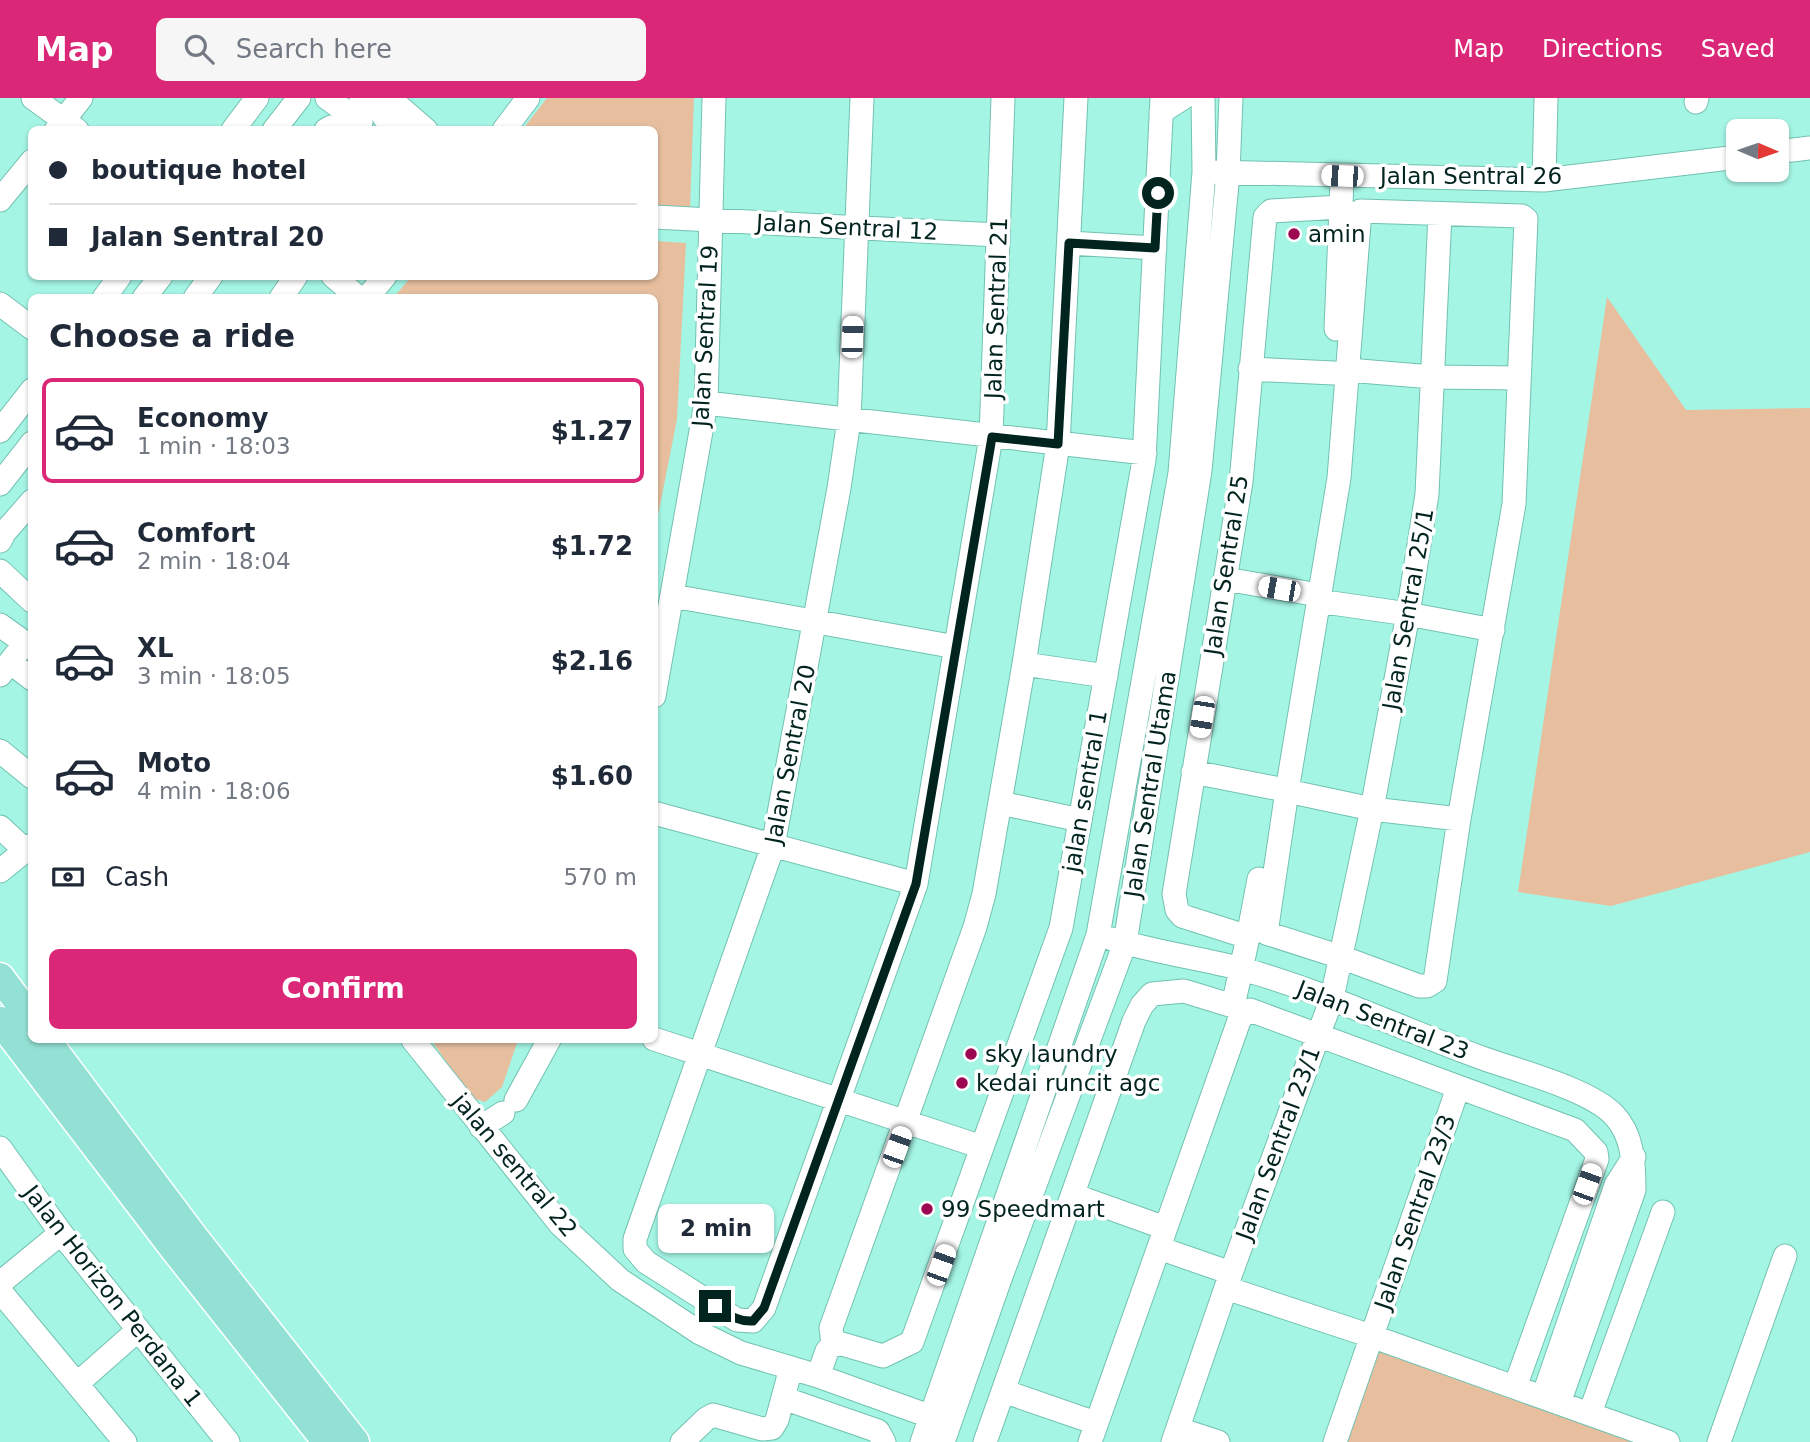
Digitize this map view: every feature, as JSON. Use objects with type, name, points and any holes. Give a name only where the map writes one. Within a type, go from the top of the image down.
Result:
[{"type":"main road","points":[[0,977],[28,1015]]},
{"type":"main road","points":[[0,1021],[175,1250],[327,1442]]},
{"type":"main road","points":[[48,1043],[192,1236],[355,1442]]},
{"type":"street","points":[[33,98],[66,126],[81,98]]},
{"type":"street","points":[[236,126],[257,98]]},
{"type":"street","points":[[277,126],[299,98]]},
{"type":"street","points":[[327,98],[363,118],[405,126]]},
{"type":"street","points":[[507,126],[528,98]]},
{"type":"street","name":"Jalan Sentral 19","points":[[658,675],[706,403],[714,98]]},
{"type":"street","name":"Jalan Sentral 20","points":[[753,1321],[737,1320],[646,1262],[635,1249],[638,1230],[774,846],[849,420],[862,98]]},
{"type":"street","name":"Jalan Sentral 21","points":[[753,1321],[764,1308],[916,884],[992,437],[1003,98]]},
{"type":"street","points":[[818,1376],[827,1351],[833,1345],[831,1328],[980,910],[1001,803],[1058,444],[1076,98]]},
{"type":"street","points":[[1162,105],[1183,98]]},
{"type":"street","name":"Jalan Sentral Utama","points":[[941,1427],[981,1273],[1001,1210],[1098,934],[1180,472],[1204,172],[1203,98]]},
{"type":"street","name":"Jalan Sentral Utama","points":[[922,1442],[941,1427],[1125,943],[1200,471],[1228,173],[1231,98]]},
{"type":"street","points":[[1544,180],[1546,98]]},
{"type":"street","name":"jalan sentral 1","points":[[833,1345],[842,1344],[883,1356],[912,1342],[1061,929],[1144,453],[1162,105]]},
{"type":"street","points":[[1789,150],[1810,148]]},
{"type":"street","name":"Jalan Sentral 26","points":[[1204,172],[1544,180],[1726,158]]},
{"type":"street","points":[[0,200],[28,165]]},
{"type":"street","points":[[1341,371],[1342,176]]},
{"type":"street","name":"Jalan Sentral 25","points":[[1248,937],[1182,916],[1174,902],[1241,482],[1265,217],[1267,213],[1276,210],[1341,206]]},
{"type":"street","points":[[1360,211],[1440,214],[1522,216],[1526,219],[1514,504],[1459,818],[1435,981],[1419,986],[1266,933],[1281,790],[1312,597],[1360,211]]},
{"type":"street","name":"Jalan Sentral 25/1","points":[[1332,998],[1409,614],[1429,482],[1440,214]]},
{"type":"street","name":"Jalan Sentral 12","points":[[658,217],[998,235]]},
{"type":"street","points":[[1069,243],[1155,248]]},
{"type":"street","points":[[338,280],[354,294]]},
{"type":"street","points":[[371,294],[382,280]]},
{"type":"street","points":[[0,304],[28,325]]},
{"type":"street","points":[[1250,369],[1519,378]]},
{"type":"street","points":[[0,431],[28,395]]},
{"type":"street","points":[[706,403],[1144,453]]},
{"type":"street","points":[[0,484],[28,448]]},
{"type":"street","points":[[0,541],[28,506]]},
{"type":"street","points":[[0,571],[28,597]]},
{"type":"street","points":[[1225,579],[1493,630]]},
{"type":"street","points":[[673,596],[957,647]]},
{"type":"street","points":[[0,625],[28,646],[5,669],[28,678]]},
{"type":"street","points":[[1024,664],[1106,676]]},
{"type":"street","points":[[0,751],[28,774]]},
{"type":"street","points":[[1193,772],[1372,809],[1459,818]]},
{"type":"street","points":[[1158,1236],[1233,1006],[1281,790]]},
{"type":"street","points":[[1001,803],[1080,820]]},
{"type":"street","points":[[658,814],[916,884]]},
{"type":"street","points":[[0,827],[28,847]]},
{"type":"street","points":[[0,872],[28,849]]},
{"type":"street","name":"Jalan Sentral 23","points":[[1098,934],[1125,943],[1242,969],[1332,998],[1479,1057],[1593,1098],[1613,1114],[1623,1127],[1634,1157],[1616,1185],[1551,1400]]},
{"type":"street","points":[[985,1442],[1142,1005],[1152,994],[1184,991],[1233,1006]]},
{"type":"street","name":"Jalan Sentral 23/1","points":[[1175,1435],[1228,1281],[1332,998]]},
{"type":"street","points":[[1079,1442],[1089,1431],[1158,1236],[1242,1014],[1250,1010],[1576,1130],[1596,1152],[1597,1159],[1515,1387]]},
{"type":"street","points":[[658,1040],[906,1121],[979,1157],[1001,1210]]},
{"type":"street","name":"jalan sentral 22","points":[[416,1043],[560,1224],[620,1280],[700,1333],[741,1353],[818,1376],[941,1427]]},
{"type":"street","points":[[481,1127],[509,1107],[547,1043]]},
{"type":"street","name":"Jalan Sentral 23/3","points":[[1335,1442],[1458,1088]]},
{"type":"street","name":"Jalan Horizon Perdana 1","points":[[0,1149],[61,1233],[228,1442]]},
{"type":"street","points":[[1073,1195],[1158,1236],[1228,1281],[1371,1336],[1668,1442]]},
{"type":"street","points":[[1590,1413],[1663,1212]]},
{"type":"street","points":[[0,1283],[61,1233]]},
{"type":"street","points":[[1719,1442],[1784,1256]]},
{"type":"street","points":[[0,1291],[125,1442]]},
{"type":"street","points":[[78,1383],[138,1330]]},
{"type":"street","points":[[682,1442],[713,1415],[762,1429],[772,1428],[777,1420],[791,1367]]},
{"type":"street","points":[[1003,1391],[1089,1431]]},
{"type":"street","points":[[783,1398],[869,1427],[878,1431],[884,1442]]},
{"type":"street","points":[[1175,1435],[1218,1442]]},
{"type":"shaded area","points":[[547,98],[694,98],[690,209],[658,207],[658,126],[525,126]]},
{"type":"shaded area","points":[[658,241],[686,243],[677,419],[658,516],[658,294],[397,294],[408,280],[658,280]]},
{"type":"shaded area","points":[[1607,297],[1686,410],[1810,408],[1810,852],[1611,906],[1518,892]]},
{"type":"shaded area","points":[[433,1043],[517,1043],[502,1087],[485,1102],[472,1098]]},
{"type":"shaded area","points":[[1368,1347],[1642,1442],[1337,1442]]},
{"type":"place","name":"amin","points":[[1294,234]]},
{"type":"place","name":"sky laundry","points":[[971,1054]]},
{"type":"place","name":"kedai runcit agc","points":[[962,1083]]},
{"type":"place","name":"99 Speedmart","points":[[927,1209]]},
{"type":"route","points":[[715,1306],[737,1320],[746,1322],[753,1321],[764,1308],[916,884],[992,437],[1058,444],[1069,243],[1155,248],[1158,193]]}]
